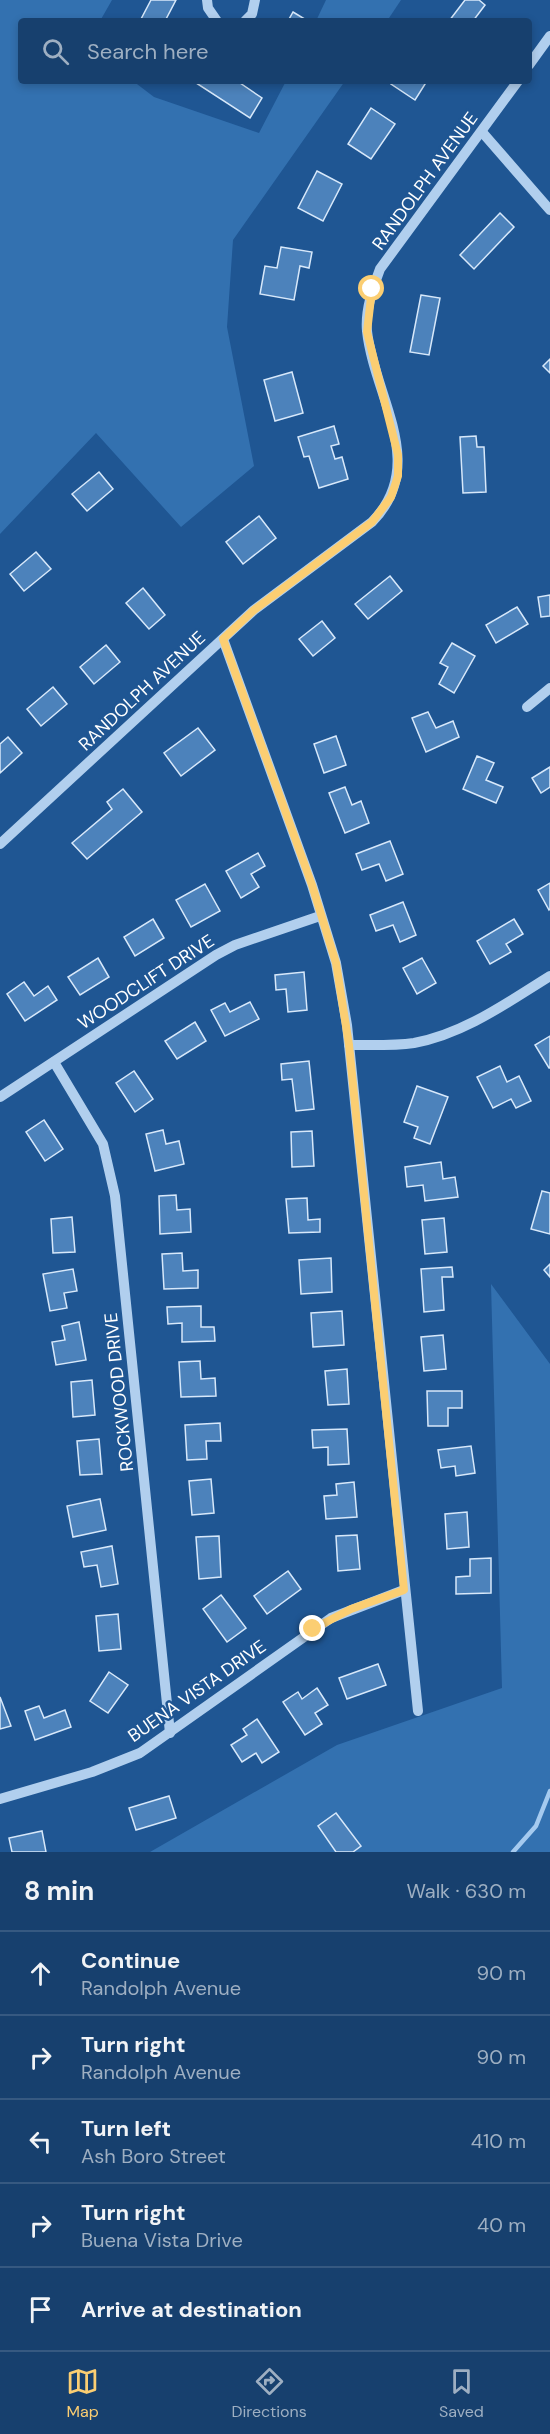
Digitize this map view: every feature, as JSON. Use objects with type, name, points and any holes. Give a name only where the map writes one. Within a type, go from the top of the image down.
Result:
[{"type":"street","points":[[207,0],[208,8],[215,18]]},
{"type":"street","points":[[248,18],[252,14],[255,0]]},
{"type":"street","points":[[532,62],[550,36]]},
{"type":"street","name":"RANDOLPH AVENUE","points":[[0,844],[254,610],[372,522],[391,497],[398,476],[398,455],[367,332],[372,289],[380,269],[516,84]]},
{"type":"street","points":[[482,132],[550,210]]},
{"type":"street","points":[[223,639],[312,885],[336,963],[349,1045],[418,1711]]},
{"type":"street","points":[[527,707],[550,688]]},
{"type":"street","name":"WOODCLIFT DRIVE","points":[[0,1097],[216,955],[235,945],[320,916]]},
{"type":"street","points":[[349,1045],[393,1045],[435,1037],[501,1007],[550,976]]},
{"type":"street","name":"ROCKWOOD DRIVE","points":[[54,1062],[94,1124],[103,1143],[112,1174],[170,1733]]},
{"type":"street","name":"BUENA VISTA DRIVE","points":[[0,1799],[92,1772],[140,1753],[331,1618],[404,1590]]},
{"type":"shaded area","points":[[0,0],[112,0],[102,18],[18,18],[18,84],[137,84],[154,97],[259,133],[284,84],[343,84],[233,240],[227,327],[254,466],[181,527],[96,433],[0,534]]},
{"type":"shaded area","points":[[326,0],[401,0],[389,18],[317,18]]},
{"type":"shaded area","points":[[491,1284],[550,1364],[550,1852],[150,1852],[337,1745],[502,1688]]},
{"type":"building","points":[[151,0],[176,0],[167,18],[142,18]]},
{"type":"building","points":[[465,0],[479,0],[485,5],[475,18],[451,18]]},
{"type":"building","points":[[293,12],[303,18],[290,18]]},
{"type":"building","points":[[198,84],[241,84],[262,98],[250,118]]},
{"type":"building","points":[[391,84],[425,84],[415,100]]},
{"type":"building","points":[[371,108],[395,124],[371,159],[348,144]]},
{"type":"building","points":[[317,171],[342,184],[323,221],[298,208]]},
{"type":"building","points":[[500,213],[514,227],[474,269],[460,255]]},
{"type":"building","points":[[281,247],[312,252],[309,268],[300,266],[294,300],[260,294],[265,266],[277,268]]},
{"type":"building","points":[[421,295],[440,298],[429,355],[410,352]]},
{"type":"building","points":[[550,359],[550,373],[543,366]]},
{"type":"building","points":[[292,372],[303,413],[275,421],[264,380]]},
{"type":"building","points":[[334,426],[339,444],[331,446],[335,459],[342,457],[348,479],[319,488],[309,456],[304,457],[298,437]]},
{"type":"building","points":[[476,436],[477,447],[484,447],[486,492],[463,493],[460,437]]},
{"type":"building","points":[[99,472],[113,489],[87,511],[72,494]]},
{"type":"building","points":[[259,516],[276,538],[243,564],[226,542]]},
{"type":"building","points":[[36,552],[51,569],[24,591],[10,574]]},
{"type":"building","points":[[390,576],[402,591],[368,619],[355,604]]},
{"type":"building","points":[[143,588],[165,615],[149,629],[126,603]]},
{"type":"building","points":[[550,595],[550,616],[541,617],[538,597]]},
{"type":"building","points":[[517,607],[528,624],[496,643],[486,625]]},
{"type":"building","points":[[322,621],[335,638],[313,656],[299,639]]},
{"type":"building","points":[[452,643],[475,656],[454,693],[439,684],[448,667],[440,663]]},
{"type":"building","points":[[106,645],[120,662],[94,684],[80,667]]},
{"type":"building","points":[[53,687],[67,704],[41,726],[27,709]]},
{"type":"building","points":[[428,712],[436,728],[453,721],[459,737],[426,752],[412,718]]},
{"type":"building","points":[[198,728],[215,750],[181,776],[164,753]]},
{"type":"building","points":[[336,736],[346,765],[324,773],[314,744]]},
{"type":"building","points":[[8,737],[22,753],[0,773],[0,744]]},
{"type":"building","points":[[477,756],[494,763],[486,780],[503,787],[496,803],[463,789]]},
{"type":"building","points":[[550,767],[550,787],[541,793],[532,778]]},
{"type":"building","points":[[345,787],[352,805],[361,801],[369,823],[345,833],[329,793]]},
{"type":"building","points":[[123,789],[142,812],[87,859],[72,843],[112,809],[107,802]]},
{"type":"building","points":[[390,841],[403,874],[386,881],[379,864],[362,870],[356,854]]},
{"type":"building","points":[[258,853],[265,866],[251,874],[259,887],[241,898],[226,871]]},
{"type":"building","points":[[550,883],[550,909],[549,910],[538,890]]},
{"type":"building","points":[[205,884],[220,911],[191,927],[176,900]]},
{"type":"building","points":[[403,902],[416,935],[400,942],[393,925],[376,931],[370,915]]},
{"type":"building","points":[[153,919],[164,938],[135,956],[124,937]]},
{"type":"building","points":[[514,919],[523,934],[506,944],[511,952],[490,964],[477,941]]},
{"type":"building","points":[[98,958],[109,977],[80,995],[68,977]]},
{"type":"building","points":[[422,958],[436,983],[417,994],[403,968]]},
{"type":"building","points":[[304,972],[307,1010],[288,1012],[286,989],[276,990],[275,975]]},
{"type":"building","points":[[24,982],[34,996],[48,986],[57,1000],[25,1021],[7,994]]},
{"type":"building","points":[[250,1002],[259,1019],[225,1036],[211,1010],[225,1003],[230,1012]]},
{"type":"building","points":[[195,1022],[206,1041],[177,1059],[165,1041]]},
{"type":"building","points":[[550,1036],[550,1068],[549,1068],[535,1045]]},
{"type":"building","points":[[309,1061],[314,1109],[296,1111],[292,1079],[282,1080],[281,1064]]},
{"type":"building","points":[[500,1066],[507,1082],[519,1076],[531,1101],[516,1108],[511,1099],[493,1108],[477,1077]]},
{"type":"building","points":[[134,1071],[153,1099],[135,1112],[116,1083]]},
{"type":"building","points":[[417,1086],[448,1097],[430,1144],[414,1138],[418,1127],[404,1122]]},
{"type":"building","points":[[44,1120],[63,1149],[45,1161],[26,1132]]},
{"type":"building","points":[[163,1130],[166,1144],[179,1141],[184,1164],[155,1171],[146,1134]]},
{"type":"building","points":[[312,1131],[314,1166],[292,1167],[291,1132]]},
{"type":"building","points":[[441,1162],[443,1179],[455,1177],[458,1197],[425,1201],[423,1185],[407,1187],[405,1167]]},
{"type":"building","points":[[542,1191],[550,1193],[550,1234],[531,1229]]},
{"type":"building","points":[[176,1195],[177,1210],[190,1209],[191,1232],[160,1234],[159,1196]]},
{"type":"building","points":[[307,1198],[308,1220],[320,1219],[320,1232],[289,1233],[286,1199]]},
{"type":"building","points":[[72,1217],[75,1252],[53,1253],[51,1219]]},
{"type":"building","points":[[444,1218],[447,1252],[425,1254],[422,1220]]},
{"type":"building","points":[[182,1253],[183,1271],[198,1270],[198,1288],[164,1289],[162,1254]]},
{"type":"building","points":[[331,1258],[332,1292],[301,1294],[299,1260]]},
{"type":"building","points":[[550,1264],[550,1277],[544,1270]]},
{"type":"building","points":[[452,1267],[453,1277],[442,1277],[444,1310],[424,1312],[421,1269]]},
{"type":"building","points":[[73,1269],[77,1291],[64,1293],[67,1308],[50,1311],[43,1274]]},
{"type":"building","points":[[201,1306],[201,1327],[214,1327],[215,1341],[182,1342],[182,1323],[168,1324],[167,1307]]},
{"type":"building","points":[[342,1311],[344,1345],[313,1347],[311,1313]]},
{"type":"building","points":[[79,1322],[86,1360],[56,1365],[52,1342],[65,1340],[62,1326]]},
{"type":"building","points":[[443,1335],[446,1369],[424,1371],[421,1337]]},
{"type":"building","points":[[200,1361],[201,1379],[215,1378],[216,1396],[181,1397],[179,1362]]},
{"type":"building","points":[[347,1369],[349,1404],[328,1405],[325,1371]]},
{"type":"building","points":[[92,1380],[95,1415],[73,1417],[71,1382]]},
{"type":"building","points":[[427,1391],[462,1391],[462,1408],[448,1408],[448,1426],[428,1426]]},
{"type":"building","points":[[220,1423],[221,1441],[206,1441],[207,1459],[187,1460],[185,1425]]},
{"type":"building","points":[[347,1429],[349,1464],[328,1465],[328,1447],[313,1448],[312,1430]]},
{"type":"building","points":[[99,1439],[102,1474],[80,1475],[77,1441]]},
{"type":"building","points":[[471,1446],[475,1473],[456,1476],[455,1466],[441,1468],[438,1450]]},
{"type":"building","points":[[211,1479],[214,1513],[192,1515],[189,1481]]},
{"type":"building","points":[[354,1482],[357,1517],[326,1519],[324,1496],[337,1495],[336,1484]]},
{"type":"building","points":[[100,1499],[106,1530],[73,1537],[67,1506]]},
{"type":"building","points":[[467,1512],[469,1547],[447,1549],[445,1514]]},
{"type":"building","points":[[357,1535],[360,1569],[338,1571],[336,1536]]},
{"type":"building","points":[[219,1536],[221,1577],[199,1579],[196,1537]]},
{"type":"building","points":[[112,1546],[118,1584],[101,1587],[97,1565],[84,1567],[81,1552]]},
{"type":"building","points":[[491,1558],[491,1593],[456,1594],[456,1577],[470,1576],[470,1559]]},
{"type":"building","points":[[288,1571],[301,1589],[267,1614],[254,1596]]},
{"type":"building","points":[[221,1595],[246,1628],[227,1642],[203,1609]]},
{"type":"building","points":[[118,1614],[121,1649],[99,1651],[96,1616]]},
{"type":"building","points":[[378,1664],[386,1685],[347,1699],[339,1678]]},
{"type":"building","points":[[109,1672],[128,1685],[108,1713],[90,1701]]},
{"type":"building","points":[[317,1688],[328,1705],[315,1713],[322,1724],[305,1735],[283,1702],[298,1692],[302,1699]]},
{"type":"building","points":[[0,1697],[11,1726],[0,1729]]},
{"type":"building","points":[[39,1706],[44,1718],[65,1710],[71,1727],[35,1740],[25,1711]]},
{"type":"building","points":[[257,1719],[279,1752],[262,1763],[256,1753],[242,1762],[231,1745],[247,1735],[243,1729]]},
{"type":"building","points":[[169,1796],[176,1818],[136,1830],[129,1808]]},
{"type":"building","points":[[336,1813],[361,1846],[353,1852],[336,1852],[318,1826]]},
{"type":"building","points":[[42,1831],[46,1852],[12,1852],[9,1838]]},
{"type":"waterway","points":[[513,1852],[536,1826],[550,1791]]},
{"type":"route","points":[[313,1629],[351,1609],[404,1590],[347,1025],[336,963],[312,885],[223,639],[254,610],[372,522],[391,497],[399,465],[396,444],[367,332],[372,289]]}]
